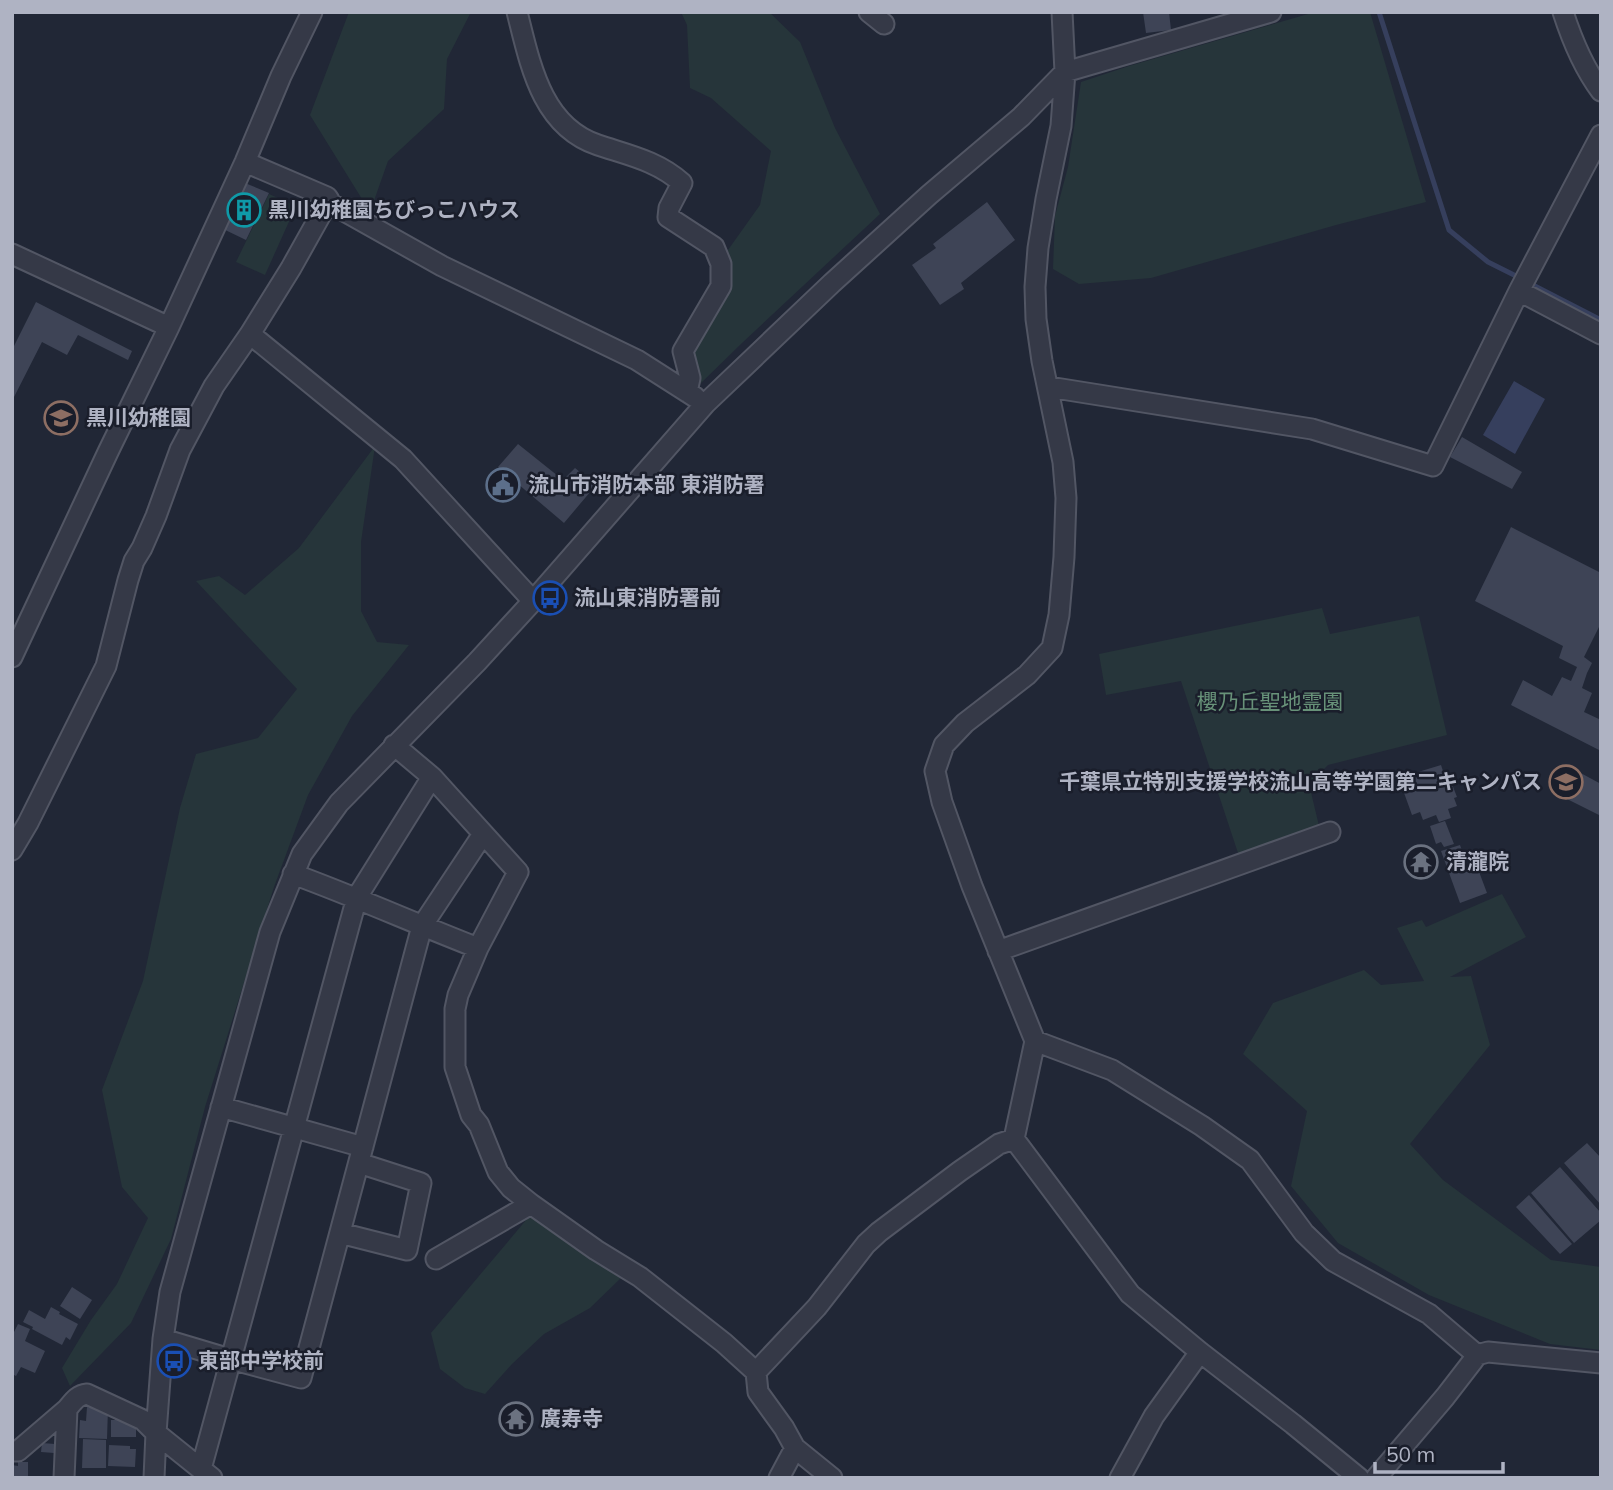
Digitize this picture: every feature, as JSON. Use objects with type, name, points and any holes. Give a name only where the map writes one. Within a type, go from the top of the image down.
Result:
[{"type":"street","points":[[12,657],[169,327],[312,12]]},
{"type":"street","points":[[517,12],[530,66],[562,123],[580,138],[645,159],[672,174],[682,183],[669,208],[668,216],[714,247],[719,257],[721,286],[683,351],[690,378],[687,392]]},
{"type":"street","points":[[1062,12],[1065,72],[1062,126],[1046,200],[1035,287],[1042,361],[1063,462],[1066,498],[1059,615],[1052,648],[1027,675],[965,723],[944,745],[935,771],[942,802],[972,886],[1035,1041],[1014,1139],[1130,1294],[1359,1478]]},
{"type":"street","points":[[154,1478],[163,1339],[170,1292],[270,932],[302,854],[339,803],[533,601],[706,403],[832,283],[929,195],[1021,117],[1065,72],[1271,12]]},
{"type":"street","points":[[1563,12],[1583,62],[1601,91]]},
{"type":"street","points":[[1049,387],[1312,429],[1433,466],[1524,281],[1601,135]]},
{"type":"street","points":[[12,850],[106,666],[134,561],[156,516],[180,450],[214,386],[291,268],[329,200],[245,162]]},
{"type":"street","points":[[328,202],[442,266],[637,360],[706,403]]},
{"type":"street","points":[[12,254],[169,327]]},
{"type":"street","points":[[1524,281],[1601,334]]},
{"type":"street","points":[[250,334],[404,459],[533,601]]},
{"type":"street","points":[[394,745],[432,777],[518,872],[478,948],[458,995],[455,1009],[455,1067],[471,1115],[479,1125],[498,1172],[511,1188],[531,1204],[640,1277],[724,1343],[756,1372],[758,1392],[795,1448],[832,1478]]},
{"type":"street","points":[[12,1451],[18,1451],[81,1395],[87,1394],[143,1420],[206,1473],[230,1359],[357,897],[432,777]]},
{"type":"street","points":[[998,950],[1330,832]]},
{"type":"street","points":[[163,1339],[301,1378],[422,926],[483,834]]},
{"type":"street","points":[[293,874],[357,897],[478,948]]},
{"type":"street","points":[[1035,1041],[1112,1070],[1202,1126],[1250,1160],[1304,1233],[1333,1261],[1429,1314],[1477,1355]]},
{"type":"street","points":[[221,1107],[295,1128],[421,1183],[407,1250],[340,1233]]},
{"type":"street","points":[[756,1372],[817,1307],[866,1244],[879,1232],[999,1144],[1014,1139]]},
{"type":"street","points":[[436,1259],[531,1204]]},
{"type":"street","points":[[1120,1478],[1154,1416],[1199,1352]]},
{"type":"street","points":[[1376,1478],[1477,1355],[1488,1352],[1601,1363]]},
{"type":"street","points":[[64,1478],[68,1409]]},
{"type":"street","points":[[779,1478],[795,1448]]},
{"type":"green space","points":[[349,12],[471,12],[447,59],[444,109],[388,161],[370,212],[310,115]]},
{"type":"green space","points":[[681,12],[769,12],[800,42],[835,128],[880,214],[700,384],[683,341],[723,257],[760,205],[771,151],[711,98],[690,88],[687,25]]},
{"type":"green space","points":[[1315,12],[1370,12],[1426,202],[1151,278],[1079,284],[1053,269],[1055,216],[1068,167],[1081,82]]},
{"type":"green space","points":[[269,194],[296,206],[265,275],[236,262]]},
{"type":"green space","points":[[375,446],[361,542],[361,611],[377,642],[409,645],[352,716],[308,795],[274,887],[205,1107],[171,1239],[131,1323],[70,1386],[62,1368],[117,1284],[148,1218],[122,1187],[102,1090],[143,981],[180,808],[196,754],[258,738],[297,689],[196,581],[219,576],[245,595],[299,548]]},
{"type":"green space","name":"櫻乃丘聖地霊園","points":[[1322,608],[1330,634],[1419,616],[1447,735],[1328,765],[1309,784],[1320,830],[1239,856],[1181,681],[1106,695],[1099,654]]},
{"type":"green space","points":[[1502,894],[1526,937],[1450,977],[1471,976],[1490,1045],[1410,1144],[1443,1180],[1551,1260],[1601,1267],[1601,1350],[1550,1344],[1429,1295],[1338,1243],[1291,1186],[1307,1111],[1243,1054],[1273,1003],[1364,970],[1381,985],[1424,981],[1397,928],[1422,920],[1426,927]]},
{"type":"green space","points":[[532,1213],[623,1276],[590,1308],[544,1334],[485,1394],[465,1388],[440,1369],[431,1333]]},
{"type":"water","points":[[1514,381],[1545,399],[1515,454],[1483,435]]},
{"type":"building","points":[[1143,12],[1169,12],[1171,30],[1146,33]]},
{"type":"building","name":"黒川幼稚園ちびっこハウス","points":[[240,181],[269,193],[246,240],[219,227]]},
{"type":"building","points":[[987,202],[1015,240],[961,283],[964,289],[940,305],[912,265],[936,248],[933,244]]},
{"type":"building","points":[[36,302],[132,351],[128,360],[78,335],[67,355],[42,342],[12,401],[12,350]]},
{"type":"building","points":[[1462,437],[1522,472],[1512,489],[1450,457]]},
{"type":"building","points":[[518,444],[563,480],[575,468],[596,485],[564,523],[498,467]]},
{"type":"building","points":[[1511,527],[1601,573],[1601,623],[1584,657],[1592,663],[1582,688],[1592,693],[1584,712],[1601,720],[1601,751],[1511,705],[1523,680],[1552,696],[1562,677],[1571,681],[1577,667],[1559,658],[1563,646],[1475,601]]},
{"type":"building","points":[[1441,765],[1444,774],[1448,774],[1457,797],[1454,798],[1457,806],[1448,809],[1451,818],[1439,822],[1436,815],[1423,820],[1420,812],[1412,815],[1403,790],[1410,787],[1405,776]]},
{"type":"building","points":[[1577,771],[1601,784],[1601,816],[1563,797]]},
{"type":"building","points":[[1445,821],[1454,844],[1444,847],[1441,842],[1436,844],[1430,826]]},
{"type":"building","points":[[1460,845],[1467,864],[1475,861],[1487,893],[1460,903],[1441,851]]},
{"type":"building","points":[[1587,1143],[1601,1158],[1601,1205],[1564,1163]]},
{"type":"building","points":[[1560,1167],[1601,1213],[1601,1220],[1574,1243],[1531,1193]]},
{"type":"building","points":[[1529,1195],[1572,1244],[1560,1254],[1516,1207]]},
{"type":"building","points":[[72,1287],[92,1300],[80,1319],[60,1306]]},
{"type":"building","points":[[51,1307],[78,1324],[70,1340],[66,1337],[62,1345],[23,1322],[29,1310],[45,1319]]},
{"type":"building","points":[[18,1324],[30,1329],[25,1341],[45,1351],[35,1373],[21,1367],[16,1376],[12,1374],[12,1336]]},
{"type":"building","points":[[87,1407],[108,1408],[107,1439],[79,1438],[80,1420],[86,1421]]},
{"type":"building","points":[[115,1416],[136,1420],[136,1437],[111,1437],[111,1420],[115,1420]]},
{"type":"building","points":[[83,1439],[106,1440],[106,1468],[82,1468]]},
{"type":"building","points":[[42,1443],[55,1444],[54,1453],[41,1452]]},
{"type":"building","points":[[109,1445],[136,1449],[135,1467],[108,1466]]},
{"type":"building","points":[[18,1462],[28,1462],[28,1478],[12,1478],[12,1465],[18,1466]]},
{"type":"waterway","points":[[1379,12],[1449,230],[1488,262],[1520,278]]},
{"type":"waterway","points":[[1529,283],[1601,320]]},
{"type":"place","name":"黒川幼稚園ちびっこハウス","points":[[244,210]]},
{"type":"place","name":"黒川幼稚園","points":[[61,418]]},
{"type":"place","name":"流山市消防本部 東消防署","points":[[503,485]]},
{"type":"place","name":"流山東消防署前","points":[[550,598]]},
{"type":"place","name":"千葉県立特別支援学校流山高等学園第二キャンパス","points":[[1566,782]]},
{"type":"place","name":"清瀧院","points":[[1421,862]]},
{"type":"place","name":"東部中学校前","points":[[174,1361]]},
{"type":"place","name":"廣寿寺","points":[[516,1419]]}]
